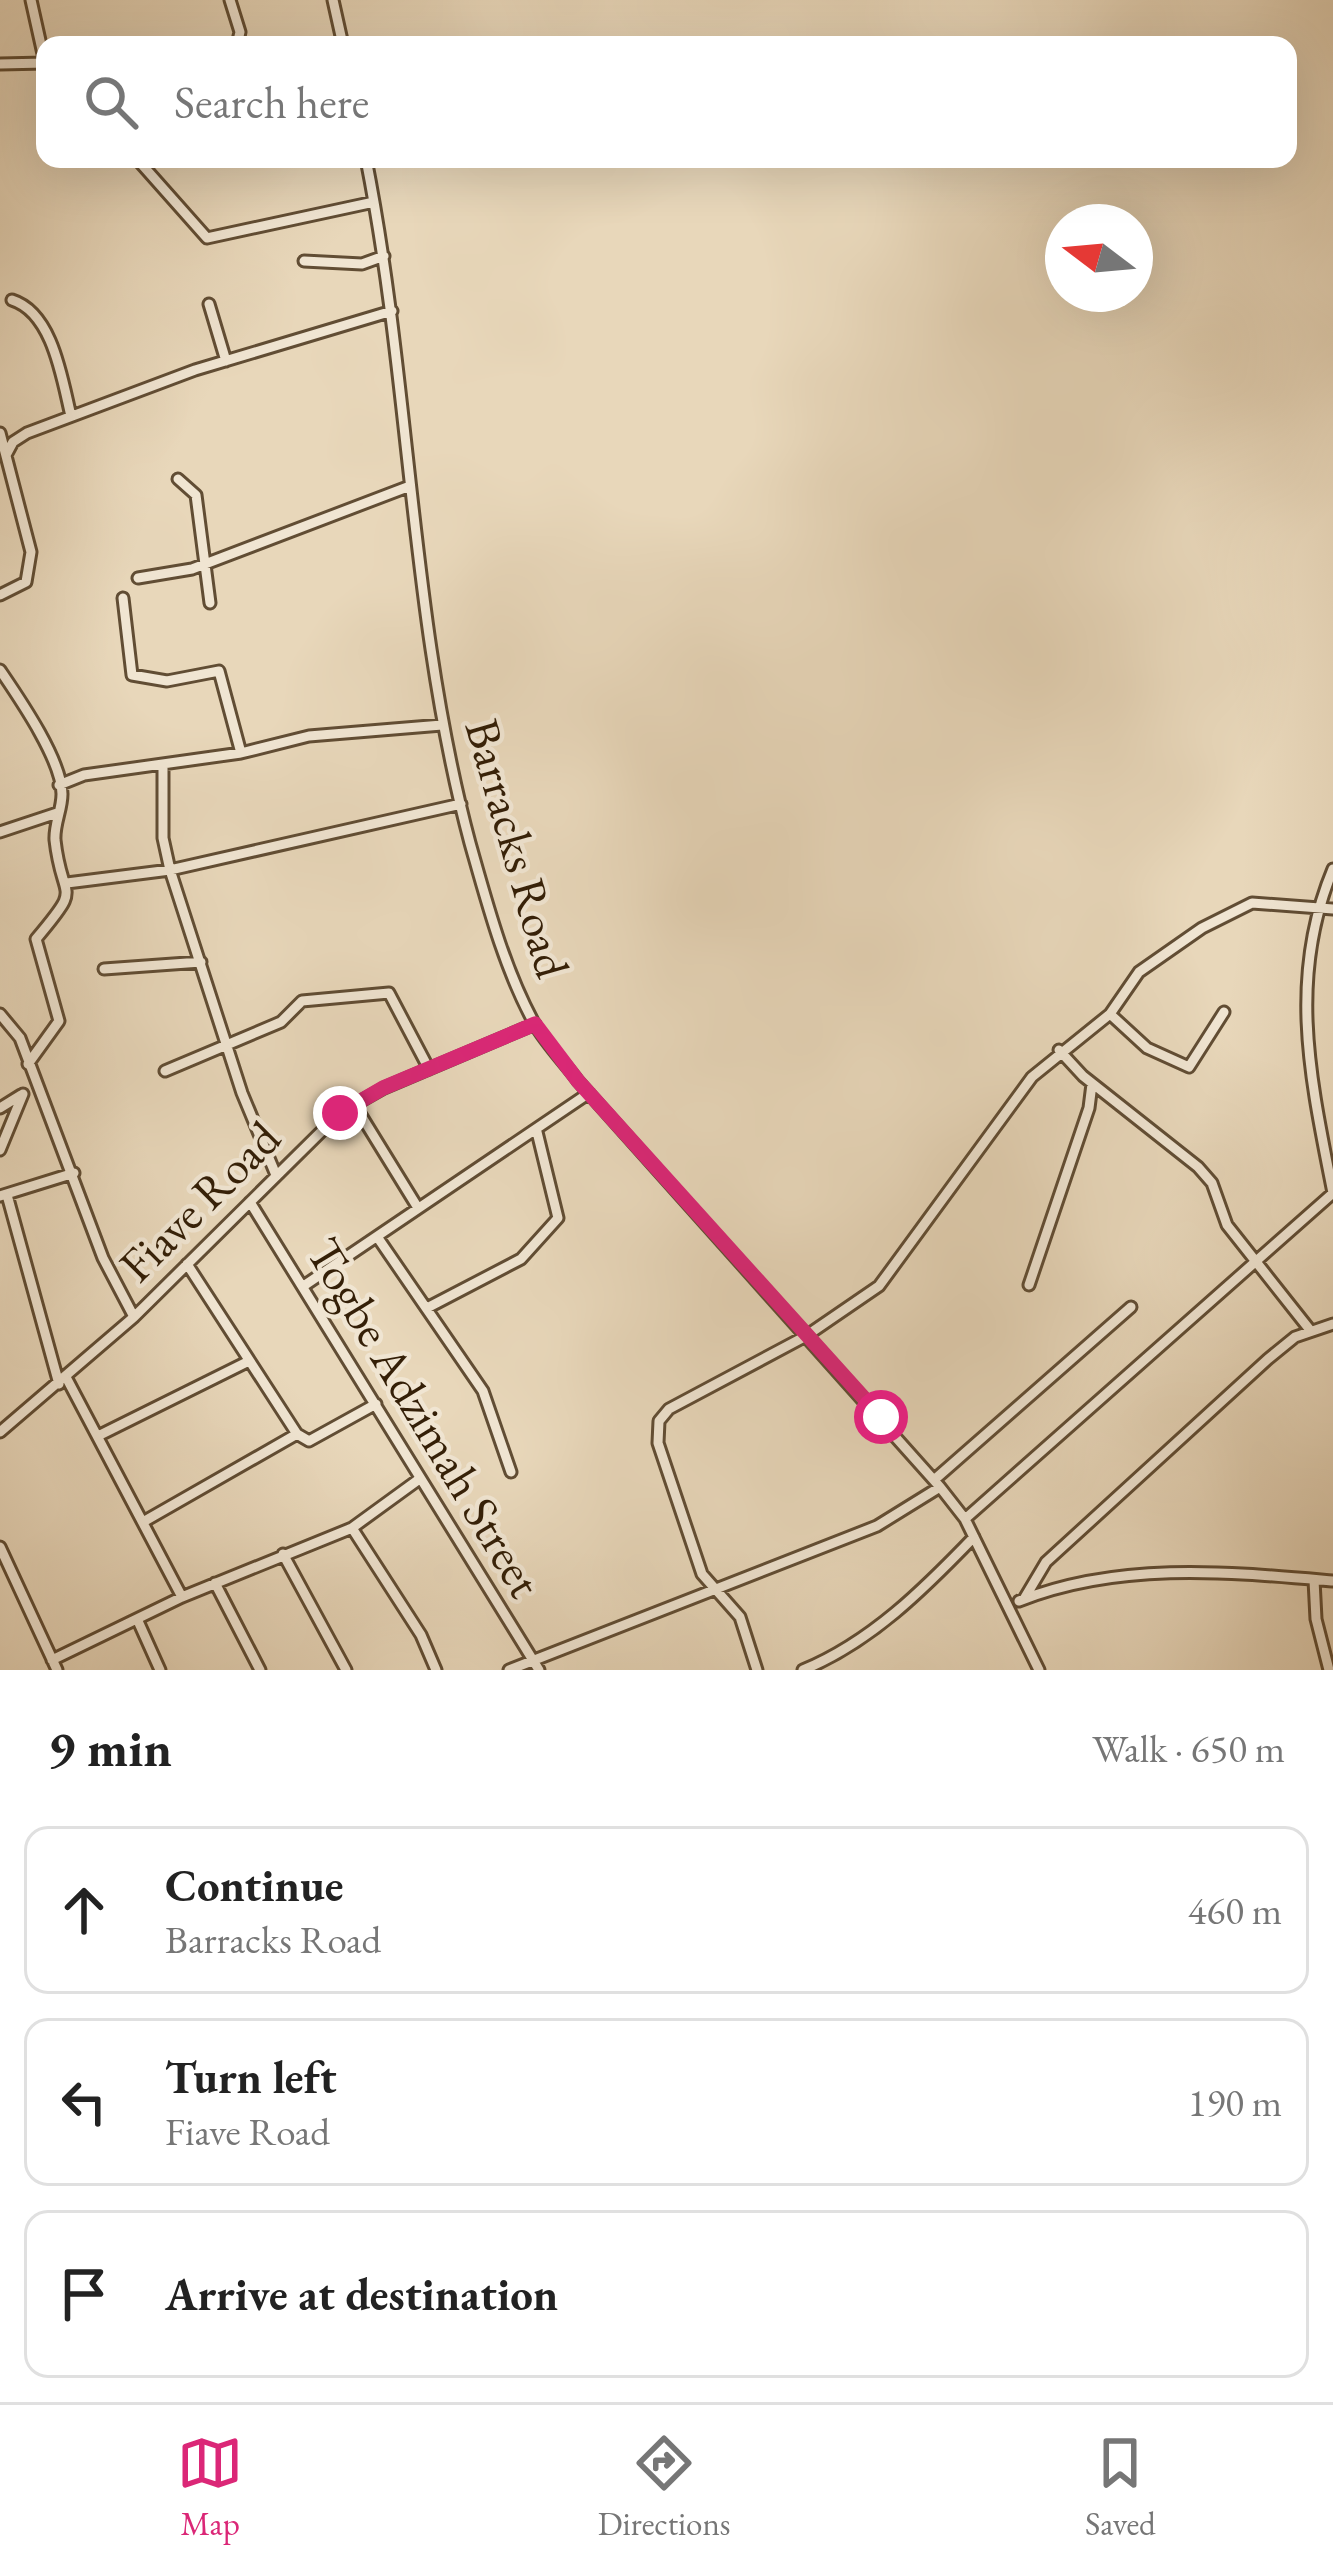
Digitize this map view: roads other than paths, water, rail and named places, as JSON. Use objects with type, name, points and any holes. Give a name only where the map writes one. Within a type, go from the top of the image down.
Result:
[{"type":"street","points":[[32,0],[39,36]]},
{"type":"street","points":[[230,0],[239,36]]},
{"type":"street","points":[[333,0],[341,36]]},
{"type":"street","points":[[0,64],[36,63]]},
{"type":"street","points":[[145,168],[207,238],[374,202]]},
{"type":"street","name":"Barracks Road","points":[[368,168],[392,310],[442,725],[499,936],[535,1024],[589,1093],[965,1519],[1040,1670]]},
{"type":"street","points":[[304,261],[331,258],[350,264],[384,256]]},
{"type":"street","points":[[12,300],[31,309],[61,357],[71,416]]},
{"type":"street","points":[[209,304],[226,361]]},
{"type":"street","points":[[6,455],[18,438],[71,416],[226,361],[392,310]]},
{"type":"street","points":[[0,433],[31,552],[26,583],[0,595]]},
{"type":"street","points":[[178,479],[196,495],[210,603]]},
{"type":"street","points":[[139,578],[208,561],[410,486]]},
{"type":"street","points":[[123,598],[132,675],[166,681],[220,671],[241,753]]},
{"type":"street","points":[[0,670],[40,731],[59,785],[54,834],[68,883],[62,914],[36,939],[58,1021],[28,1064]]},
{"type":"street","points":[[59,785],[83,775],[241,753],[309,736],[442,725]]},
{"type":"street","points":[[163,765],[163,838],[170,870],[225,1042],[276,1175]]},
{"type":"street","points":[[68,883],[170,870],[460,804]]},
{"type":"street","points":[[0,832],[58,812]]},
{"type":"street","points":[[965,1519],[1333,1193],[1304,1041],[1305,976],[1333,869]]},
{"type":"street","points":[[757,1670],[740,1617],[702,1574],[658,1443],[659,1421],[669,1409],[806,1336],[879,1286],[908,1254],[976,1148],[1059,1050],[1110,1014],[1139,972],[1229,912],[1271,902],[1333,909]]},
{"type":"street","points":[[104,969],[201,962]]},
{"type":"street","points":[[165,1071],[281,1022],[302,1001],[389,992],[429,1069]]},
{"type":"street","points":[[1110,1014],[1148,1048],[1189,1066],[1224,1012]]},
{"type":"street","points":[[0,1014],[13,1025],[103,1258],[134,1317]]},
{"type":"street","name":"Fiave Road","points":[[0,1432],[134,1317],[354,1104],[535,1024]]},
{"type":"street","points":[[1059,1050],[1092,1084],[1198,1167],[1212,1183],[1227,1225],[1310,1330]]},
{"type":"street","points":[[1029,1285],[1089,1108],[1092,1084]]},
{"type":"street","points":[[0,1108],[23,1094],[38,1092]]},
{"type":"street","points":[[305,1285],[589,1093]]},
{"type":"street","points":[[0,1150],[23,1094]]},
{"type":"street","points":[[354,1104],[418,1208]]},
{"type":"street","points":[[427,1308],[521,1259],[558,1218],[537,1132]]},
{"type":"street","points":[[74,1173],[3,1196],[63,1382],[100,1436],[182,1597]]},
{"type":"street","name":"Togbe Adzimah Street","points":[[250,1202],[536,1665]]},
{"type":"street","points":[[378,1238],[483,1391],[511,1472]]},
{"type":"street","points":[[187,1264],[297,1434],[309,1441],[376,1404]]},
{"type":"street","points":[[509,1670],[536,1665],[877,1526],[937,1484],[1131,1307]]},
{"type":"street","points":[[1024,1599],[1046,1562],[1286,1343],[1333,1324]]},
{"type":"street","points":[[100,1436],[249,1361]]},
{"type":"street","points":[[143,1522],[297,1434]]},
{"type":"street","points":[[2,1555],[54,1665],[182,1597],[352,1528],[418,1480]]},
{"type":"street","points":[[352,1528],[421,1635],[436,1670]]},
{"type":"street","points":[[803,1670],[834,1658],[917,1596],[974,1537]]},
{"type":"street","points":[[284,1554],[346,1670]]},
{"type":"street","points":[[1011,1608],[1024,1599],[1156,1572],[1333,1582]]},
{"type":"street","points":[[1315,1580],[1316,1619],[1328,1670]]},
{"type":"street","points":[[215,1583],[260,1670]]},
{"type":"street","points":[[138,1621],[160,1670]]}]
